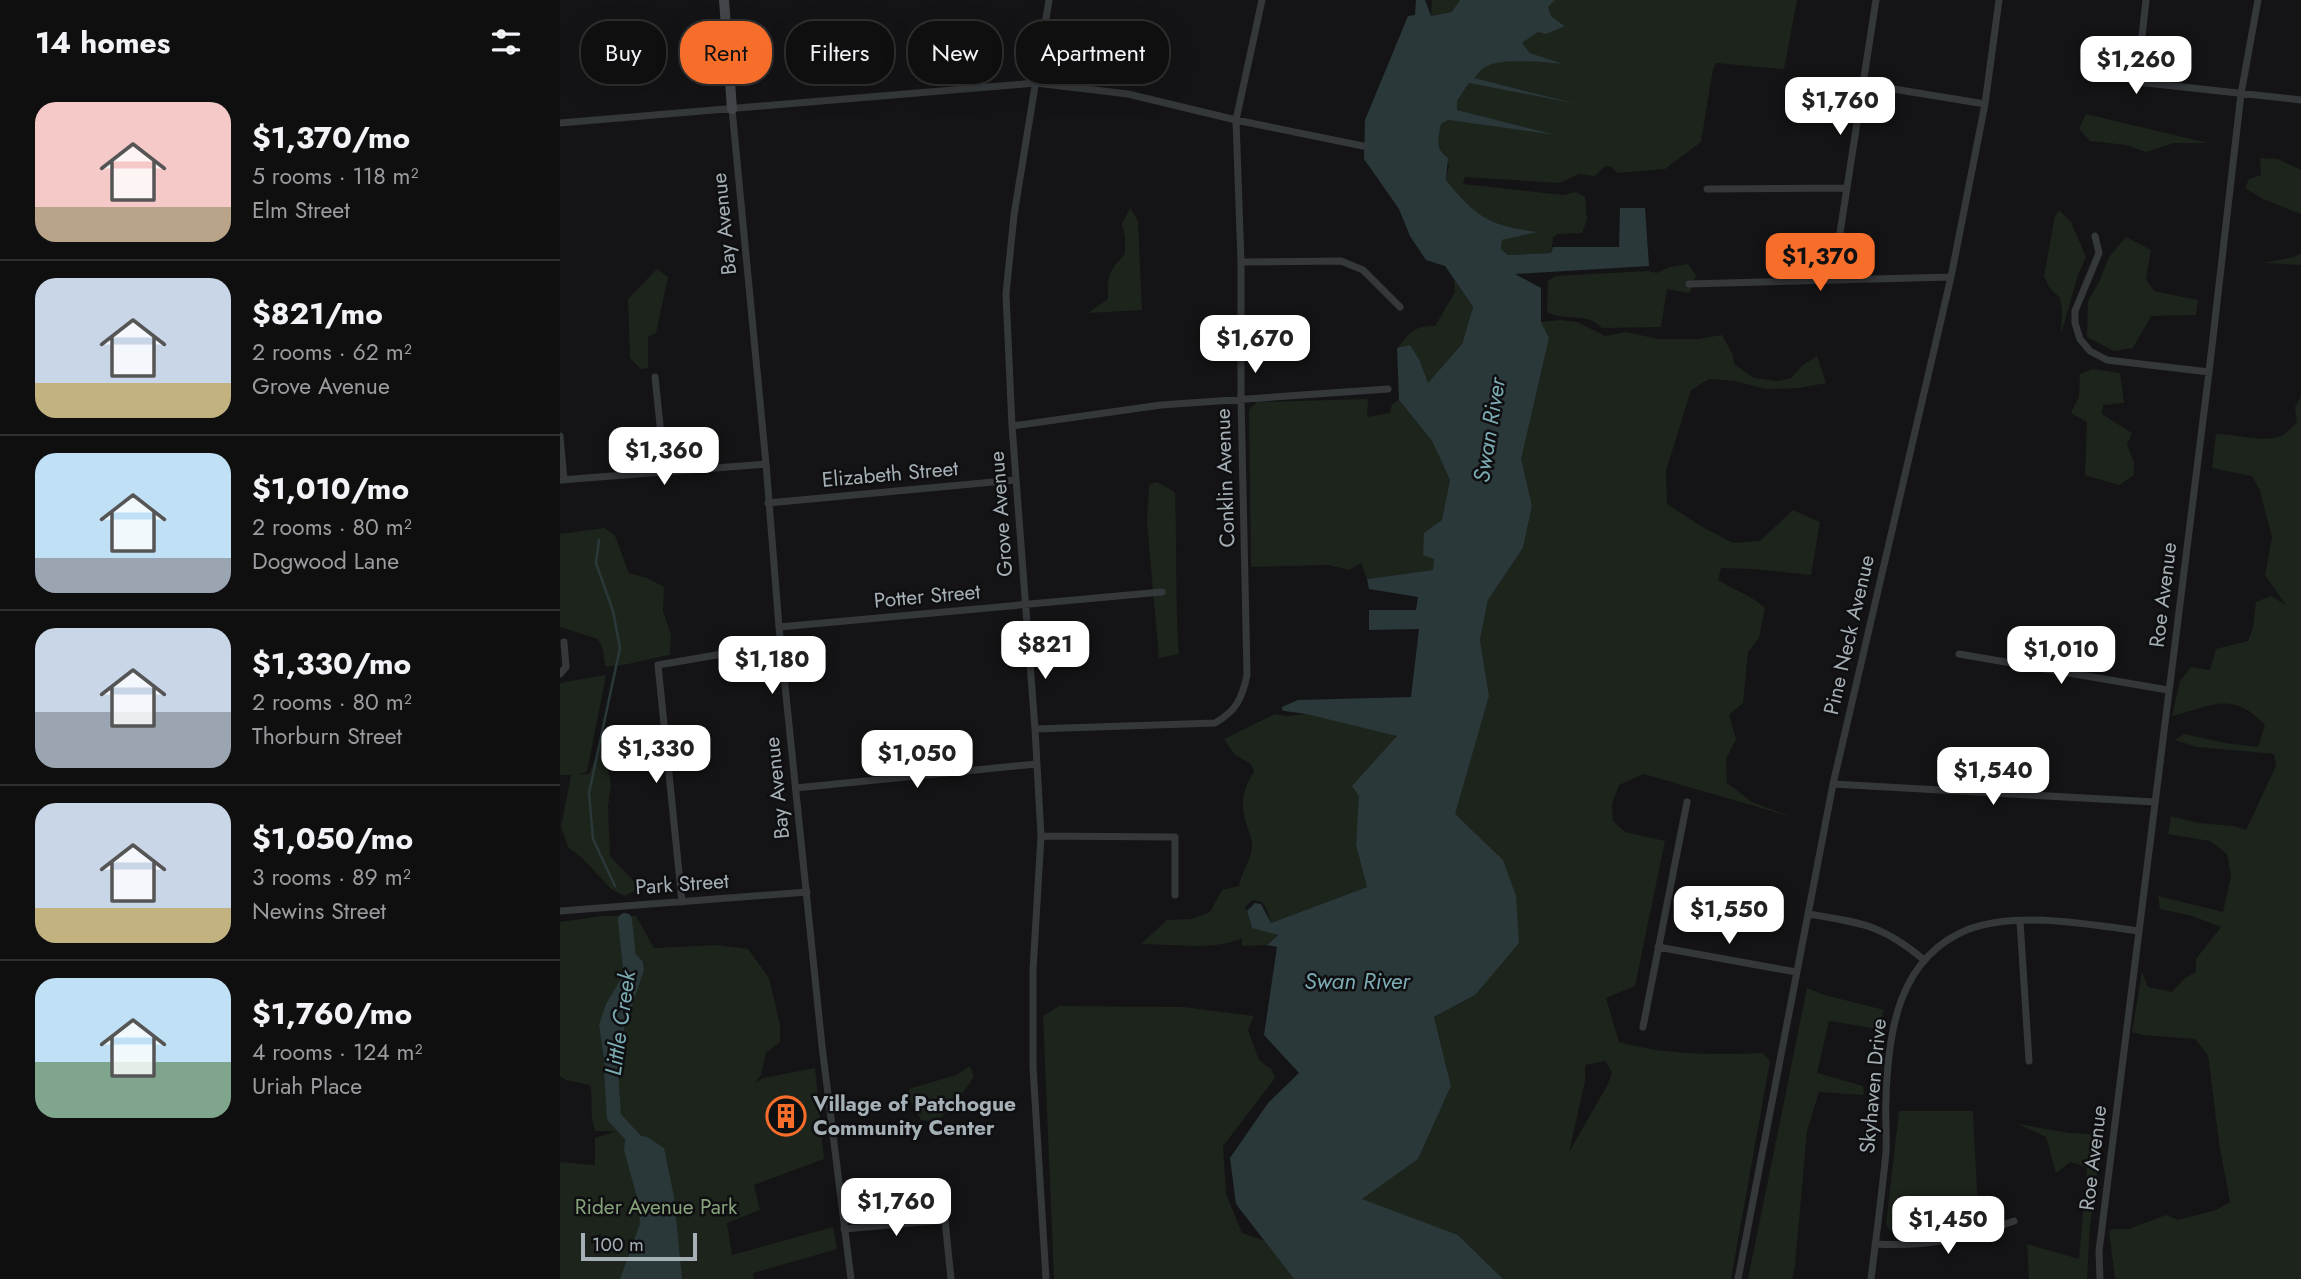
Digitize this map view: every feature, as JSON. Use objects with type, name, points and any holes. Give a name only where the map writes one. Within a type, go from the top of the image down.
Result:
[{"type":"street","name":"Bay Avenue","points":[[724,0],[779,627],[822,1046],[851,1279]]},
{"type":"street","name":"Grove Avenue","points":[[1046,21],[1049,0]]},
{"type":"street","name":"Conklin Avenue","points":[[1035,729],[1215,723],[1235,709],[1242,697],[1247,676],[1241,262],[1236,120],[1262,0]]},
{"type":"street","points":[[1833,278],[1876,0]]},
{"type":"street","name":"Pine Neck Avenue","points":[[1738,1279],[1833,784],[1951,277],[1985,104],[1999,0]]},
{"type":"street","points":[[2146,0],[2137,82],[2301,100]]},
{"type":"street","name":"Roe Avenue","points":[[2100,1279],[2099,1251],[2209,372],[2241,94],[2258,0]]},
{"type":"street","points":[[560,123],[1024,84]]},
{"type":"street","name":"Grove Avenue","points":[[1036,84],[1008,261],[1006,298],[1012,426],[1041,836],[1033,970],[1033,1067],[1046,1279]]},
{"type":"street","points":[[1044,84],[1128,94],[1363,146]]},
{"type":"street","points":[[1863,85],[1985,104]]},
{"type":"street","points":[[1707,189],[1845,188]]},
{"type":"street","points":[[2095,236],[2098,253],[2075,311],[2075,323],[2080,339],[2090,351],[2107,360],[2209,372]]},
{"type":"street","points":[[1241,262],[1341,261],[1363,270],[1400,307]]},
{"type":"street","points":[[1689,284],[1833,278],[1951,277]]},
{"type":"street","points":[[655,377],[665,473]]},
{"type":"street","points":[[1012,426],[1161,405],[1388,389]]},
{"type":"street","points":[[560,436],[562,480],[766,464]]},
{"type":"street","name":"Elizabeth Street","points":[[768,503],[1016,480]]},
{"type":"street","name":"Potter Street","points":[[779,627],[1162,592]]},
{"type":"street","points":[[560,674],[566,667],[564,642]]},
{"type":"street","points":[[682,902],[658,665],[781,644]]},
{"type":"street","points":[[1958,654],[2168,690]]},
{"type":"street","points":[[796,788],[1036,764]]},
{"type":"street","points":[[1833,784],[2155,802]]},
{"type":"street","points":[[1643,1027],[1687,802]]},
{"type":"street","points":[[1041,836],[1175,837],[1175,895]]},
{"type":"street","name":"Park Street","points":[[560,911],[807,892]]},
{"type":"street","points":[[1809,914],[1876,928],[1900,940],[1923,959]]},
{"type":"street","points":[[2020,921],[2029,1061]]},
{"type":"street","name":"Skyhaven Drive","points":[[1871,1279],[1886,1150],[1887,1076],[1894,1021],[1907,986],[1923,959],[1951,938],[1970,929],[1991,924],[2061,921],[2138,931]]},
{"type":"street","points":[[1658,947],[1796,972]]},
{"type":"street","points":[[844,1229],[945,1220],[951,1279]]},
{"type":"street","points":[[1875,1244],[1905,1246],[1952,1241],[2014,1221]]},
{"type":"green space","points":[[1432,0],[1460,0],[1453,12],[1431,16]]},
{"type":"green space","points":[[1555,0],[1797,0],[1784,69],[1716,63],[1701,142],[1665,169],[1617,173],[1612,167],[1605,166],[1595,176],[1579,174],[1560,183],[1465,177],[1463,184],[1563,195],[1576,192],[1585,197],[1587,219],[1582,233],[1557,234],[1553,238],[1551,253],[1508,255],[1501,249],[1502,240],[1535,232],[1494,222],[1466,203],[1446,180],[1449,166],[1437,142],[1441,124],[1448,120],[1547,133],[1457,110],[1457,101],[1469,83],[1560,99],[1473,78],[1486,66],[1502,62],[1559,63],[1530,53],[1522,43],[1538,32],[1565,25],[1551,16],[1547,7]]},
{"type":"green space","points":[[2086,114],[2208,143],[2174,143],[2146,152],[2126,145],[2090,141],[2079,129]]},
{"type":"green space","points":[[2260,158],[2278,159],[2301,170],[2301,214],[2263,199],[2245,188],[2249,179],[2261,175]]},
{"type":"green space","points":[[1130,208],[1138,221],[1142,310],[1088,313],[1108,299],[1110,274],[1125,254],[1122,224]]},
{"type":"green space","points":[[2059,210],[2071,222],[2086,257],[2061,334],[2060,298],[2049,287],[2044,276],[2055,216]]},
{"type":"green space","points":[[2126,237],[2151,250],[2146,279],[2154,291],[2198,300],[2196,315],[2151,316],[2133,348],[2114,351],[2087,337],[2088,301],[2109,257]]},
{"type":"green space","points":[[2301,253],[2301,265],[2264,263],[2294,257]]},
{"type":"green space","points":[[1688,264],[1696,275],[1690,293],[1667,289],[1661,327],[1602,328],[1589,320],[1547,312],[1548,281],[1555,276],[1648,271],[1657,273],[1669,267]]},
{"type":"green space","points":[[657,269],[668,277],[656,333],[648,337],[648,368],[641,369],[630,358],[628,299]]},
{"type":"green space","points":[[1454,280],[1473,307],[1462,344],[1428,384],[1420,361],[1397,348],[1413,331],[1435,326],[1455,292]]},
{"type":"green space","points":[[1541,322],[1577,322],[1605,336],[1626,332],[1658,339],[1698,339],[1722,335],[1733,355],[1734,364],[1754,378],[1778,381],[1791,378],[1803,365],[1817,356],[1826,383],[1799,388],[1766,389],[1734,381],[1709,379],[1691,390],[1666,471],[1667,504],[1733,543],[1760,541],[1793,510],[1820,522],[1811,575],[1721,568],[1718,580],[1765,608],[1759,638],[1748,652],[1743,703],[1729,715],[1736,739],[1726,759],[1727,783],[1752,802],[1792,817],[1644,774],[1619,785],[1612,804],[1613,821],[1625,832],[1665,841],[1635,986],[1606,998],[1619,1042],[1690,1053],[1763,1053],[1770,1061],[1731,1279],[1503,1279],[1458,1235],[1361,1199],[1418,1159],[1451,1086],[1434,1017],[1475,995],[1503,860],[1454,815],[1489,696],[1480,640],[1488,600],[1523,548],[1532,506],[1520,459],[1549,338]],"holes":[[[1605,1061],[1612,1072],[1608,1084],[1569,1152],[1585,1081],[1585,1065]]]},
{"type":"green space","points":[[2092,369],[2120,373],[2124,403],[2103,405],[2102,414],[2132,433],[2127,445],[2134,462],[2134,475],[2119,485],[2085,475],[2087,422],[2071,413],[2079,397],[2080,374]]},
{"type":"green space","points":[[2301,397],[2301,1279],[2115,1279],[2109,1231],[2129,1229],[2166,1215],[2178,1220],[2216,1210],[2230,1202],[2219,1143],[2208,1055],[2195,1039],[2132,1032],[2142,972],[2148,987],[2172,992],[2185,978],[2196,972],[2196,959],[2221,927],[2192,916],[2160,909],[2158,896],[2223,912],[2231,876],[2227,854],[2210,841],[2168,834],[2171,816],[2246,830],[2276,766],[2274,754],[2197,747],[2175,740],[2184,734],[2258,747],[2265,725],[2242,707],[2232,704],[2210,705],[2172,716],[2180,681],[2191,667],[2210,670],[2216,649],[2248,641],[2253,628],[2256,602],[2271,596],[2286,605],[2265,575],[2272,537],[2260,491],[2252,476],[2212,468],[2216,434],[2263,439],[2279,437],[2297,423],[2295,407]]},
{"type":"green space","points":[[1368,399],[1367,417],[1390,413],[1392,404],[1399,400],[1432,441],[1450,480],[1433,570],[1367,579],[1361,563],[1349,570],[1328,565],[1251,567],[1249,410],[1257,402]]},
{"type":"green space","points":[[1157,482],[1175,492],[1179,654],[1159,658],[1147,522],[1149,485]]},
{"type":"green space","points":[[605,528],[615,536],[629,573],[664,587],[663,611],[671,635],[670,655],[605,666],[598,639],[560,627],[560,534]]},
{"type":"green space","points":[[606,675],[587,772],[578,774],[589,774],[607,728],[606,760],[611,784],[608,806],[610,856],[640,888],[625,896],[611,889],[568,847],[561,827],[571,775],[560,775],[560,683]]},
{"type":"green space","points":[[1275,714],[1306,714],[1397,735],[1360,796],[1356,845],[1367,887],[1271,923],[1262,902],[1253,900],[1245,907],[1252,928],[1278,934],[1267,945],[1242,946],[1242,938],[1207,946],[1141,944],[1167,920],[1192,919],[1210,912],[1222,890],[1239,886],[1252,850],[1243,803],[1247,784],[1254,772],[1251,764],[1235,755],[1224,739]]},
{"type":"green space","name":"Rider Avenue Park","points":[[602,916],[636,916],[654,948],[717,945],[748,949],[769,978],[780,1025],[780,1042],[766,1053],[761,1075],[755,1083],[763,1078],[815,1068],[824,1159],[754,1185],[760,1210],[727,1223],[732,1255],[833,1227],[837,1249],[753,1273],[754,1279],[560,1279],[560,1162],[595,1165],[595,1138],[617,1131],[596,1131],[592,1120],[590,1085],[566,1080],[560,1076],[560,922]],"holes":[[[632,950],[643,962],[644,970],[623,1033],[619,1077],[615,1088],[607,1082],[599,1025],[622,977],[625,951]]]},
{"type":"green space","points":[[1807,988],[1884,1010],[1879,1029],[1829,1021],[1817,1073],[1863,1086],[1864,1095],[1819,1092],[1807,1131],[1792,1279],[1748,1279]]},
{"type":"green space","points":[[1059,1006],[1183,1007],[1254,1016],[1248,1030],[1259,1060],[1271,1069],[1275,1078],[1223,1146],[1226,1194],[1242,1233],[1265,1241],[1294,1279],[1054,1279],[1043,1016]]},
{"type":"green space","points":[[970,1066],[974,1077],[959,1098],[937,1122],[921,1120],[908,1096],[909,1089],[956,1075]]},
{"type":"green space","points":[[1899,1111],[1973,1111],[1977,1193],[1988,1218],[1911,1236],[1890,1230],[1886,1225]]},
{"type":"green space","points":[[2018,1124],[2069,1133],[2102,1135],[2090,1225],[2087,1279],[2029,1279],[2027,1244],[2079,1259],[2087,1167],[2070,1162],[2056,1173],[2046,1137]]},
{"type":"water","name":"Swan River","points":[[1416,0],[1425,0],[1431,16],[1452,12],[1460,0],[1555,0],[1548,7],[1551,16],[1565,26],[1546,34],[1538,32],[1522,43],[1530,53],[1563,64],[1503,62],[1485,67],[1474,78],[1578,104],[1469,83],[1457,101],[1457,110],[1556,135],[1448,120],[1441,124],[1438,139],[1441,151],[1448,158],[1446,180],[1485,218],[1537,232],[1502,240],[1501,249],[1508,255],[1551,253],[1553,247],[1619,247],[1620,208],[1645,208],[1649,266],[1515,274],[1541,288],[1541,322],[1549,338],[1521,459],[1532,506],[1523,548],[1488,600],[1480,640],[1489,696],[1455,814],[1503,860],[1516,896],[1519,943],[1475,995],[1434,1017],[1451,1086],[1418,1159],[1362,1199],[1458,1235],[1503,1279],[1294,1279],[1236,1204],[1230,1158],[1268,1103],[1299,1073],[1264,1035],[1277,947],[1267,945],[1278,935],[1252,928],[1247,911],[1255,903],[1261,904],[1271,923],[1367,887],[1356,845],[1359,796],[1352,786],[1397,736],[1285,711],[1282,707],[1298,700],[1411,697],[1419,629],[1369,630],[1369,610],[1416,610],[1418,597],[1369,589],[1367,579],[1433,570],[1434,559],[1423,555],[1424,533],[1442,520],[1450,480],[1432,441],[1399,400],[1397,348],[1410,345],[1420,361],[1428,383],[1462,344],[1473,307],[1445,266],[1426,260],[1410,236],[1399,209],[1364,159],[1365,120],[1408,16],[1415,15]]},
{"type":"water","points":[[632,950],[643,962],[644,970],[623,1033],[616,1089],[607,1082],[599,1025],[606,1004],[622,977],[625,951]]},
{"type":"water","points":[[626,1133],[647,1137],[664,1148],[674,1197],[682,1279],[620,1279],[640,1224],[638,1201],[624,1150]]},
{"type":"waterway","name":"Little Creek","points":[[599,540],[596,563],[613,611],[620,648],[589,793],[593,839],[615,886]]},
{"type":"waterway","name":"Little Creek","points":[[625,920],[630,968]]},
{"type":"waterway","name":"Little Creek","points":[[611,1070],[614,1117],[639,1144]]},
{"type":"place","name":"Village of Patchogue Community Center","points":[[786,1116]]}]
